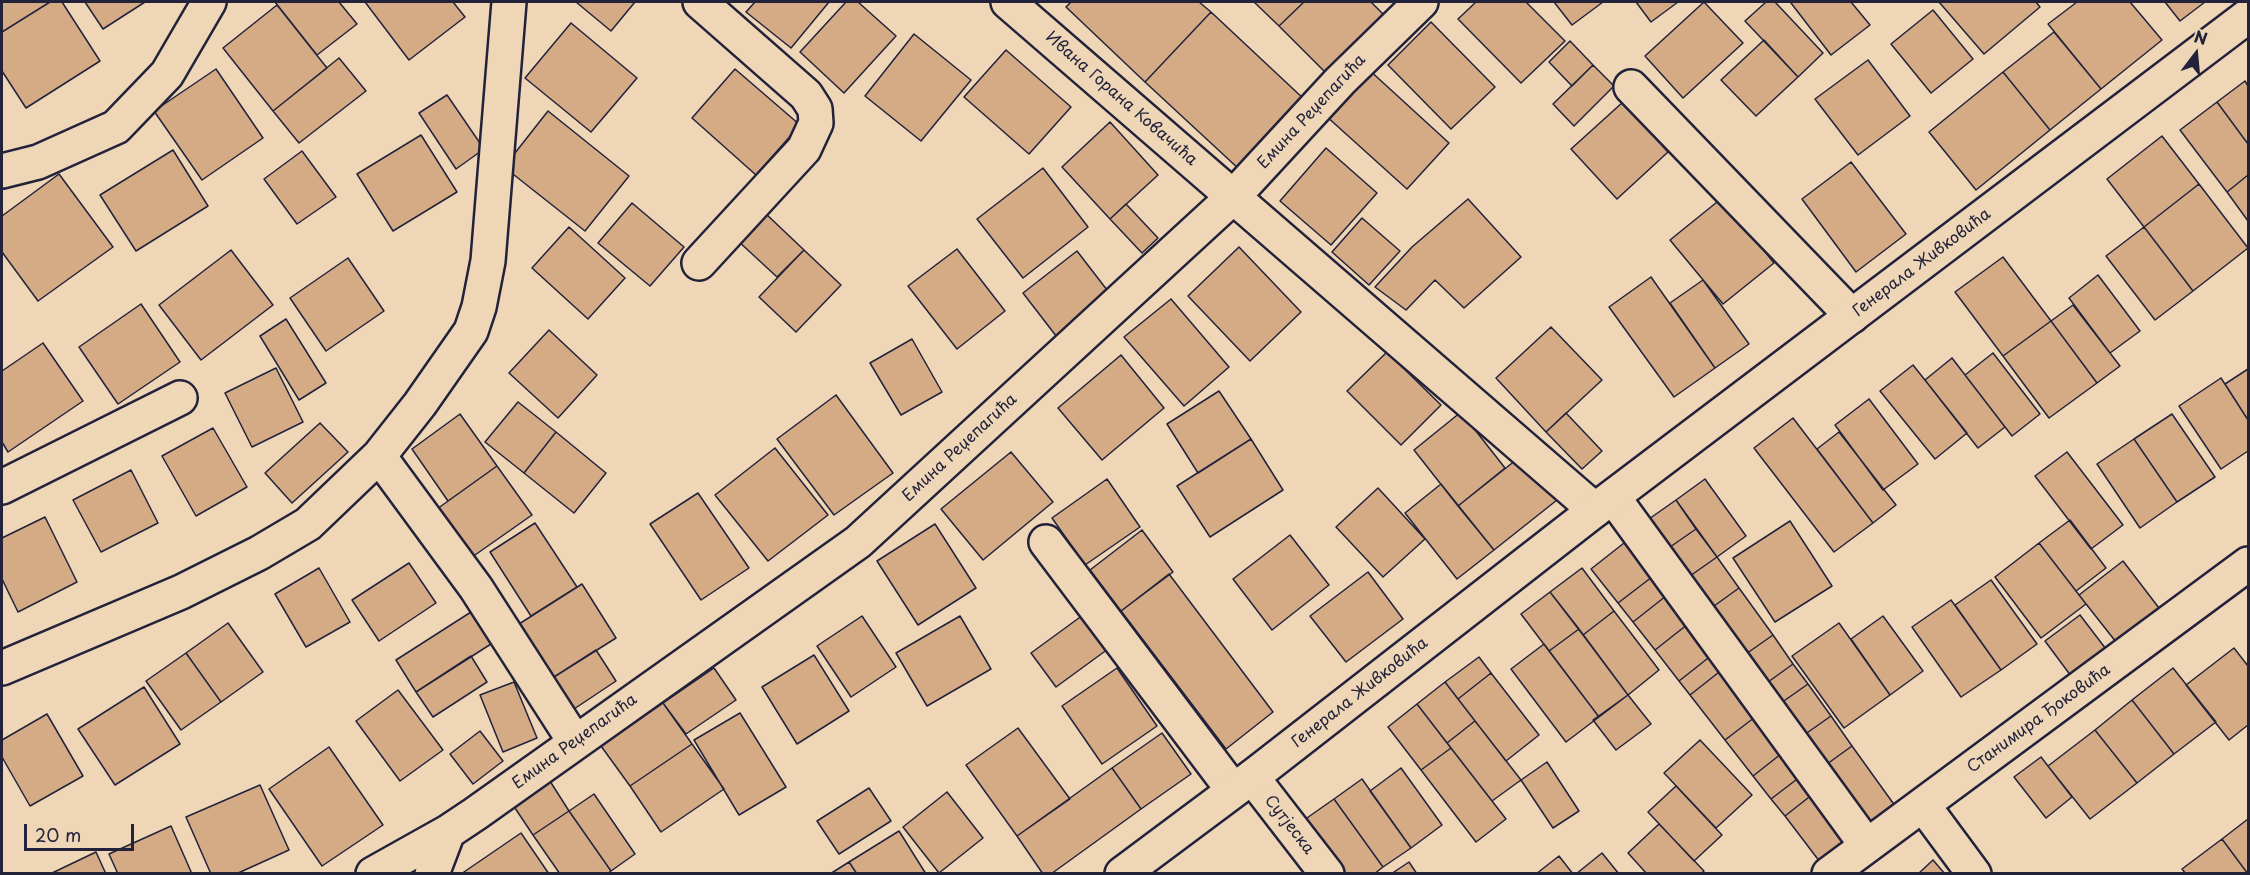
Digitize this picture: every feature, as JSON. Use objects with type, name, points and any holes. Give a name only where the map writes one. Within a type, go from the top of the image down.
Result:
[{"type":"street","points":[[2,171],[38,162],[116,127],[168,74],[209,2]]},
{"type":"street","points":[[2,668],[181,592],[259,553],[308,524],[379,456],[454,357],[471,331],[479,307],[488,261],[509,2]]},
{"type":"street","points":[[699,263],[804,149],[816,123],[815,109],[806,95],[700,2]]},
{"type":"street","name":"Ивана Горана Ковачића","points":[[1008,2],[1147,120],[1232,198]]},
{"type":"street","name":"Емина Реџепагића","points":[[373,873],[448,832],[858,542],[1232,198],[1340,81],[1421,2]]},
{"type":"street","name":"Генерала Живковића","points":[[1122,873],[1242,784],[1604,503],[2248,16]]},
{"type":"street","points":[[1631,87],[1852,316]]},
{"type":"street","points":[[1232,198],[1604,503],[1867,846]]},
{"type":"street","points":[[2,487],[180,398]]},
{"type":"street","points":[[379,456],[476,588],[575,742]]},
{"type":"street","name":"Сутјеска","points":[[1046,542],[1242,784],[1327,873]]},
{"type":"street","name":"Станимира Ђоковића","points":[[1829,873],[2248,564]]},
{"type":"street","points":[[1923,805],[1974,873]]},
{"type":"street","points":[[432,873],[448,832]]},
{"type":"building","points":[[2,2],[50,2],[2,32]]},
{"type":"building","points":[[50,2],[62,2],[100,61],[26,108],[2,71],[2,32]]},
{"type":"building","points":[[85,2],[145,2],[103,29]]},
{"type":"building","points":[[275,2],[339,2],[357,24],[317,55]]},
{"type":"building","points":[[365,2],[453,2],[465,17],[409,60]]},
{"type":"building","points":[[576,2],[635,2],[611,31]]},
{"type":"building","points":[[755,2],[829,2],[791,48],[746,12]]},
{"type":"building","points":[[846,2],[858,2],[896,36],[844,93],[800,52]]},
{"type":"building","points":[[1071,2],[1199,2],[1211,12],[1145,82],[1066,7]]},
{"type":"building","points":[[1254,2],[1304,2],[1279,26]]},
{"type":"building","points":[[1304,2],[1371,2],[1385,16],[1327,74],[1279,26]]},
{"type":"building","points":[[1476,2],[1526,2],[1565,41],[1521,83],[1458,19]]},
{"type":"building","points":[[1554,2],[1603,2],[1572,25]]},
{"type":"building","points":[[1636,2],[1678,2],[1651,22]]},
{"type":"building","points":[[1704,2],[1743,43],[1683,98],[1645,56]]},
{"type":"building","points":[[1766,2],[1775,2],[1823,53],[1798,77],[1745,21]]},
{"type":"building","points":[[1851,2],[1870,25],[1831,55],[1791,3]]},
{"type":"building","points":[[1939,2],[2036,2],[2040,7],[1984,54]]},
{"type":"building","points":[[2077,2],[2130,2],[2162,40],[2101,89],[2048,24]]},
{"type":"building","points":[[2165,2],[2205,2],[2180,21]]},
{"type":"building","points":[[277,5],[327,68],[273,111],[223,48]]},
{"type":"building","points":[[1933,10],[1973,59],[1931,93],[1891,44]]},
{"type":"building","points":[[1211,12],[1306,101],[1240,170],[1145,82]]},
{"type":"building","points":[[1431,22],[1495,87],[1451,129],[1388,65]]},
{"type":"building","points":[[571,23],[637,78],[591,132],[525,78]]},
{"type":"building","points":[[2054,32],[2101,89],[2050,130],[2003,72]]},
{"type":"building","points":[[914,34],[971,80],[921,141],[865,96]]},
{"type":"building","points":[[1764,40],[1798,77],[1756,116],[1721,80]]},
{"type":"building","points":[[1570,41],[1593,65],[1572,86],[1549,62]]},
{"type":"building","points":[[1006,50],[1071,107],[1029,154],[964,97]]},
{"type":"building","points":[[339,58],[366,91],[299,143],[273,111]]},
{"type":"building","points":[[1868,60],[1910,116],[1858,155],[1815,99]]},
{"type":"building","points":[[1593,65],[1614,86],[1574,126],[1553,104]]},
{"type":"building","points":[[1367,68],[1449,143],[1407,189],[1325,115]]},
{"type":"building","points":[[216,69],[263,138],[202,180],[154,111]]},
{"type":"building","points":[[735,69],[800,125],[756,175],[692,118]]},
{"type":"building","points":[[2003,72],[2050,130],[1976,190],[1929,132]]},
{"type":"building","points":[[2245,81],[2248,86],[2248,144],[2217,102]]},
{"type":"building","points":[[447,95],[484,149],[456,169],[419,113]]},
{"type":"building","points":[[1623,102],[1668,152],[1617,199],[1571,149]]},
{"type":"building","points":[[2217,102],[2248,144],[2248,175],[2227,192],[2180,130]]},
{"type":"building","points":[[548,111],[629,176],[585,231],[504,167]]},
{"type":"building","points":[[1110,122],[1158,175],[1110,219],[1062,167]]},
{"type":"building","points":[[421,135],[457,192],[393,231],[357,174]]},
{"type":"building","points":[[2162,136],[2199,184],[2144,227],[2107,179]]},
{"type":"building","points":[[1326,148],[1377,193],[1331,245],[1280,201]]},
{"type":"building","points":[[173,150],[208,206],[136,251],[100,195]]},
{"type":"building","points":[[302,151],[336,197],[297,224],[264,179]]},
{"type":"building","points":[[1851,162],[1906,234],[1856,272],[1802,199]]},
{"type":"building","points":[[1043,168],[1088,227],[1023,278],[977,219]]},
{"type":"building","points":[[59,174],[113,247],[38,301],[2,252],[2,216]]},
{"type":"building","points":[[2248,175],[2248,221],[2227,192]]},
{"type":"building","points":[[2199,184],[2248,248],[2193,291],[2144,227]]},
{"type":"building","points":[[1722,198],[1774,263],[1723,304],[1670,240]]},
{"type":"building","points":[[1468,199],[1521,257],[1464,308],[1435,280],[1406,310],[1375,287],[1412,247]]},
{"type":"building","points":[[632,203],[684,247],[650,286],[598,243]]},
{"type":"building","points":[[1126,204],[1158,238],[1142,253],[1110,219]]},
{"type":"building","points":[[764,212],[804,250],[777,277],[737,240]]},
{"type":"building","points":[[1362,218],[1400,251],[1369,285],[1332,252]]},
{"type":"building","points":[[569,227],[625,278],[588,319],[532,268]]},
{"type":"building","points":[[2144,227],[2193,291],[2155,320],[2106,256]]},
{"type":"building","points":[[1239,247],[1301,312],[1250,361],[1188,296]]},
{"type":"building","points":[[957,249],[1005,311],[957,349],[908,286]]},
{"type":"building","points":[[231,250],[273,305],[201,360],[159,305]]},
{"type":"building","points":[[804,250],[841,285],[796,332],[759,297]]},
{"type":"building","points":[[1077,251],[1114,299],[1060,341],[1023,293]]},
{"type":"building","points":[[2003,257],[2051,321],[2003,356],[1955,292]]},
{"type":"building","points":[[348,258],[384,311],[326,351],[290,298]]},
{"type":"building","points":[[2098,275],[2140,331],[2110,353],[2069,298]]},
{"type":"building","points":[[1651,277],[1715,368],[1674,397],[1609,307]]},
{"type":"building","points":[[1703,280],[1749,344],[1715,368],[1670,303]]},
{"type":"building","points":[[1171,299],[1229,367],[1184,406],[1124,337]]},
{"type":"building","points":[[141,304],[180,362],[118,404],[79,347]]},
{"type":"building","points":[[2073,305],[2120,366],[2097,383],[2051,321]]},
{"type":"building","points":[[286,319],[326,383],[299,400],[260,336]]},
{"type":"building","points":[[2051,321],[2097,383],[2049,418],[2003,356]]},
{"type":"building","points":[[1551,327],[1602,380],[1546,432],[1496,378]]},
{"type":"building","points":[[549,330],[597,375],[558,418],[509,373]]},
{"type":"building","points":[[912,339],[942,392],[901,415],[870,363]]},
{"type":"building","points":[[43,343],[83,401],[8,452],[2,442],[2,371]]},
{"type":"building","points":[[1387,352],[1441,405],[1401,445],[1347,391]]},
{"type":"building","points":[[1993,353],[2040,414],[2012,436],[1965,375]]},
{"type":"building","points":[[1121,355],[1164,408],[1102,460],[1058,408]]},
{"type":"building","points":[[1952,358],[2005,427],[1978,448],[1925,380]]},
{"type":"building","points":[[1913,365],[1967,433],[1935,459],[1880,391]]},
{"type":"building","points":[[276,368],[303,422],[252,447],[225,393]]},
{"type":"building","points":[[2248,369],[2248,420],[2225,384]]},
{"type":"building","points":[[2221,378],[2248,420],[2248,451],[2221,469],[2179,406]]},
{"type":"building","points":[[1219,391],[1251,439],[1198,473],[1167,424]]},
{"type":"building","points":[[836,395],[893,473],[834,515],[777,439]]},
{"type":"building","points":[[1869,399],[1918,464],[1883,490],[1835,425]]},
{"type":"building","points":[[518,402],[556,432],[524,473],[485,442]]},
{"type":"building","points":[[1461,412],[1505,468],[1458,506],[1414,450]]},
{"type":"building","points":[[1566,413],[1602,451],[1582,469],[1546,432]]},
{"type":"building","points":[[460,414],[497,466],[448,501],[412,449]]},
{"type":"building","points":[[2172,414],[2215,477],[2177,502],[2134,439]]},
{"type":"building","points":[[1793,418],[1873,523],[1834,552],[1754,448]]},
{"type":"building","points":[[320,423],[348,452],[292,503],[265,473]]},
{"type":"building","points":[[213,428],[247,487],[196,516],[162,456]]},
{"type":"building","points":[[556,432],[606,473],[574,513],[524,473]]},
{"type":"building","points":[[1839,432],[1896,505],[1873,523],[1817,449]]},
{"type":"building","points":[[1251,439],[1283,490],[1210,537],[1177,486]]},
{"type":"building","points":[[2134,439],[2177,502],[2140,528],[2097,464]]},
{"type":"building","points":[[775,448],[828,515],[768,561],[715,495]]},
{"type":"building","points":[[1011,452],[1053,502],[983,560],[941,509]]},
{"type":"building","points":[[2067,452],[2123,525],[2091,549],[2035,476]]},
{"type":"building","points":[[1521,456],[1557,500],[1494,550],[1458,506]]},
{"type":"building","points":[[497,466],[532,515],[465,562],[430,514]]},
{"type":"building","points":[[131,470],[158,523],[101,552],[73,500]]},
{"type":"building","points":[[1107,479],[1140,527],[1085,565],[1052,518]]},
{"type":"building","points":[[1705,479],[1746,536],[1717,557],[1676,500]]},
{"type":"building","points":[[1441,484],[1494,550],[1457,579],[1405,513]]},
{"type":"building","points":[[1378,488],[1425,539],[1383,577],[1336,527]]},
{"type":"building","points":[[698,493],[749,568],[701,600],[650,524]]},
{"type":"building","points":[[1676,500],[1696,529],[1660,554],[1639,526]]},
{"type":"building","points":[[45,517],[77,582],[18,612],[2,579],[2,538]]},
{"type":"building","points":[[2070,520],[2106,568],[2076,591],[2039,543]]},
{"type":"building","points":[[1790,521],[1832,586],[1775,622],[1733,558]]},
{"type":"building","points":[[535,523],[577,587],[531,616],[490,552]]},
{"type":"building","points":[[935,524],[976,588],[918,625],[877,561]]},
{"type":"building","points":[[1696,529],[1717,557],[1680,583],[1660,554]]},
{"type":"building","points":[[1142,530],[1173,572],[1121,611],[1090,570]]},
{"type":"building","points":[[1290,535],[1329,585],[1272,630],[1233,579]]},
{"type":"building","points":[[1624,543],[1652,577],[1618,603],[1591,569]]},
{"type":"building","points":[[2039,543],[2086,604],[2041,638],[1995,577]]},
{"type":"building","points":[[1717,557],[1739,588],[1703,614],[1680,583]]},
{"type":"building","points":[[2123,561],[2159,608],[2116,642],[2079,595]]},
{"type":"building","points":[[409,563],[436,603],[379,641],[352,600]]},
{"type":"building","points":[[319,568],[350,622],[306,647],[275,594]]},
{"type":"building","points":[[1582,568],[1614,611],[1583,635],[1550,592]]},
{"type":"building","points":[[1368,572],[1403,619],[1346,662],[1310,616]]},
{"type":"building","points":[[1169,574],[1273,712],[1226,749],[1121,611]]},
{"type":"building","points":[[1652,577],[1666,596],[1633,622],[1618,603]]},
{"type":"building","points":[[1991,580],[2037,644],[2001,670],[1955,605]]},
{"type":"building","points":[[582,584],[616,638],[554,677],[519,624]]},
{"type":"building","points":[[1739,588],[1773,635],[1736,661],[1703,614]]},
{"type":"building","points":[[1550,592],[1579,629],[1549,651],[1521,614]]},
{"type":"building","points":[[1666,596],[1688,624],[1655,650],[1633,622]]},
{"type":"building","points":[[1951,600],[2001,670],[1961,697],[1912,627]]},
{"type":"building","points":[[1614,611],[1659,670],[1628,695],[1583,635]]},
{"type":"building","points":[[471,612],[491,644],[416,692],[396,660]]},
{"type":"building","points":[[1083,615],[1108,649],[1056,687],[1031,653]]},
{"type":"building","points":[[2080,615],[2109,653],[2074,680],[2045,641]]},
{"type":"building","points":[[862,616],[896,667],[851,697],[817,646]]},
{"type":"building","points":[[960,616],[991,669],[927,706],[896,653]]},
{"type":"building","points":[[1883,616],[1923,671],[1890,695],[1851,639]]},
{"type":"building","points":[[228,623],[263,672],[221,702],[186,653]]},
{"type":"building","points":[[1839,623],[1890,695],[1844,728],[1792,656]]},
{"type":"building","points":[[1688,624],[1712,655],[1679,681],[1655,650]]},
{"type":"building","points":[[1579,629],[1628,695],[1599,717],[1549,651]]},
{"type":"building","points":[[1773,635],[1793,664],[1757,690],[1736,661]]},
{"type":"building","points":[[1544,644],[1599,717],[1566,742],[1511,669]]},
{"type":"building","points":[[2234,648],[2248,666],[2248,725],[2229,740],[2186,685]]},
{"type":"building","points":[[596,650],[616,681],[574,709],[554,677]]},
{"type":"building","points":[[186,653],[221,702],[181,730],[146,681]]},
{"type":"building","points":[[814,655],[849,711],[797,744],[762,687]]},
{"type":"building","points":[[1712,655],[1723,669],[1690,695],[1679,681]]},
{"type":"building","points":[[471,656],[487,682],[433,717],[416,692]]},
{"type":"building","points":[[1479,657],[1491,673],[1458,699],[1445,682]]},
{"type":"building","points":[[1793,664],[1808,684],[1771,710],[1757,690]]},
{"type":"building","points":[[714,668],[736,700],[686,734],[663,703]]},
{"type":"building","points":[[1117,668],[1157,726],[1102,764],[1062,706]]},
{"type":"building","points":[[2173,668],[2216,722],[2174,754],[2132,700]]},
{"type":"building","points":[[1723,669],[1759,714],[1725,740],[1690,695]]},
{"type":"building","points":[[1491,673],[1539,735],[1506,761],[1458,699]]},
{"type":"building","points":[[514,682],[537,738],[503,752],[480,695]]},
{"type":"building","points":[[1445,682],[1475,721],[1447,743],[1417,704]]},
{"type":"building","points":[[1808,684],[1831,716],[1794,742],[1771,710]]},
{"type":"building","points":[[144,687],[180,744],[115,785],[78,729]]},
{"type":"building","points":[[398,690],[443,750],[400,781],[356,721]]},
{"type":"building","points":[[1628,695],[1651,724],[1616,750],[1593,720]]},
{"type":"building","points":[[2132,700],[2174,754],[2137,783],[2095,730]]},
{"type":"building","points":[[663,703],[692,744],[630,786],[601,746]]},
{"type":"building","points":[[1417,704],[1451,748],[1421,770],[1388,727]]},
{"type":"building","points":[[740,713],[786,787],[739,815],[694,740]]},
{"type":"building","points":[[47,714],[83,776],[30,806],[2,757],[2,740]]},
{"type":"building","points":[[1759,714],[1786,750],[1753,776],[1725,740]]},
{"type":"building","points":[[1831,716],[1852,746],[1816,772],[1794,742]]},
{"type":"building","points":[[1475,721],[1521,780],[1492,801],[1447,743]]},
{"type":"building","points":[[1018,728],[1070,799],[1017,836],[966,765]]},
{"type":"building","points":[[2095,730],[2137,783],[2090,819],[2048,766]]},
{"type":"building","points":[[480,731],[503,761],[473,784],[450,754]]},
{"type":"building","points":[[1162,733],[1191,774],[1141,809],[1112,768]]},
{"type":"building","points":[[1700,740],[1752,795],[1716,828],[1664,773]]},
{"type":"building","points":[[692,744],[724,789],[661,832],[630,786]]},
{"type":"building","points":[[1852,746],[1898,810],[1862,836],[1816,772]]},
{"type":"building","points":[[329,747],[383,825],[322,866],[269,789]]},
{"type":"building","points":[[1451,748],[1506,819],[1476,842],[1421,770]]},
{"type":"building","points":[[1786,750],[1805,773],[1771,799],[1753,776]]},
{"type":"building","points":[[2041,757],[2072,797],[2046,818],[2014,777]]},
{"type":"building","points":[[1547,762],[1579,811],[1553,828],[1521,780]]},
{"type":"building","points":[[1112,768],[1141,809],[1051,874],[1043,874],[1017,836]]},
{"type":"building","points":[[1401,768],[1442,825],[1411,848],[1370,791]]},
{"type":"building","points":[[1805,773],[1818,790],[1785,816],[1771,799]]},
{"type":"building","points":[[548,778],[569,811],[533,835],[511,802]]},
{"type":"building","points":[[1362,779],[1411,848],[1383,867],[1334,799]]},
{"type":"building","points":[[260,785],[289,850],[236,874],[211,874],[186,817]]},
{"type":"building","points":[[1676,786],[1722,835],[1694,861],[1648,812]]},
{"type":"building","points":[[869,788],[891,821],[839,854],[817,821]]},
{"type":"building","points":[[1818,790],[1854,836],[1820,862],[1785,816]]},
{"type":"building","points":[[947,792],[983,838],[939,873],[903,827]]},
{"type":"building","points":[[594,794],[635,854],[611,871],[569,811]]},
{"type":"building","points":[[1334,799],[1383,867],[1374,874],[1342,874],[1304,820]]},
{"type":"building","points":[[569,811],[611,871],[607,874],[560,874],[533,835]]},
{"type":"building","points":[[2248,819],[2248,874],[2222,839]]},
{"type":"building","points":[[1659,824],[1704,871],[1701,874],[1647,874],[1628,853]]},
{"type":"building","points":[[171,826],[192,874],[118,874],[109,854]]},
{"type":"building","points":[[899,831],[926,874],[857,874],[849,862]]},
{"type":"building","points":[[521,833],[549,874],[461,874]]},
{"type":"building","points":[[2222,839],[2248,874],[2186,874],[2182,869]]},
{"type":"building","points":[[96,852],[106,874],[50,874]]},
{"type":"building","points":[[1602,853],[1619,874],[1576,874]]},
{"type":"building","points":[[1559,856],[1573,874],[1536,874]]},
{"type":"building","points":[[1933,860],[1945,874],[1918,874]]},
{"type":"building","points":[[849,862],[857,874],[830,874]]},
{"type":"building","points":[[1409,862],[1417,874],[1391,874]]}]
